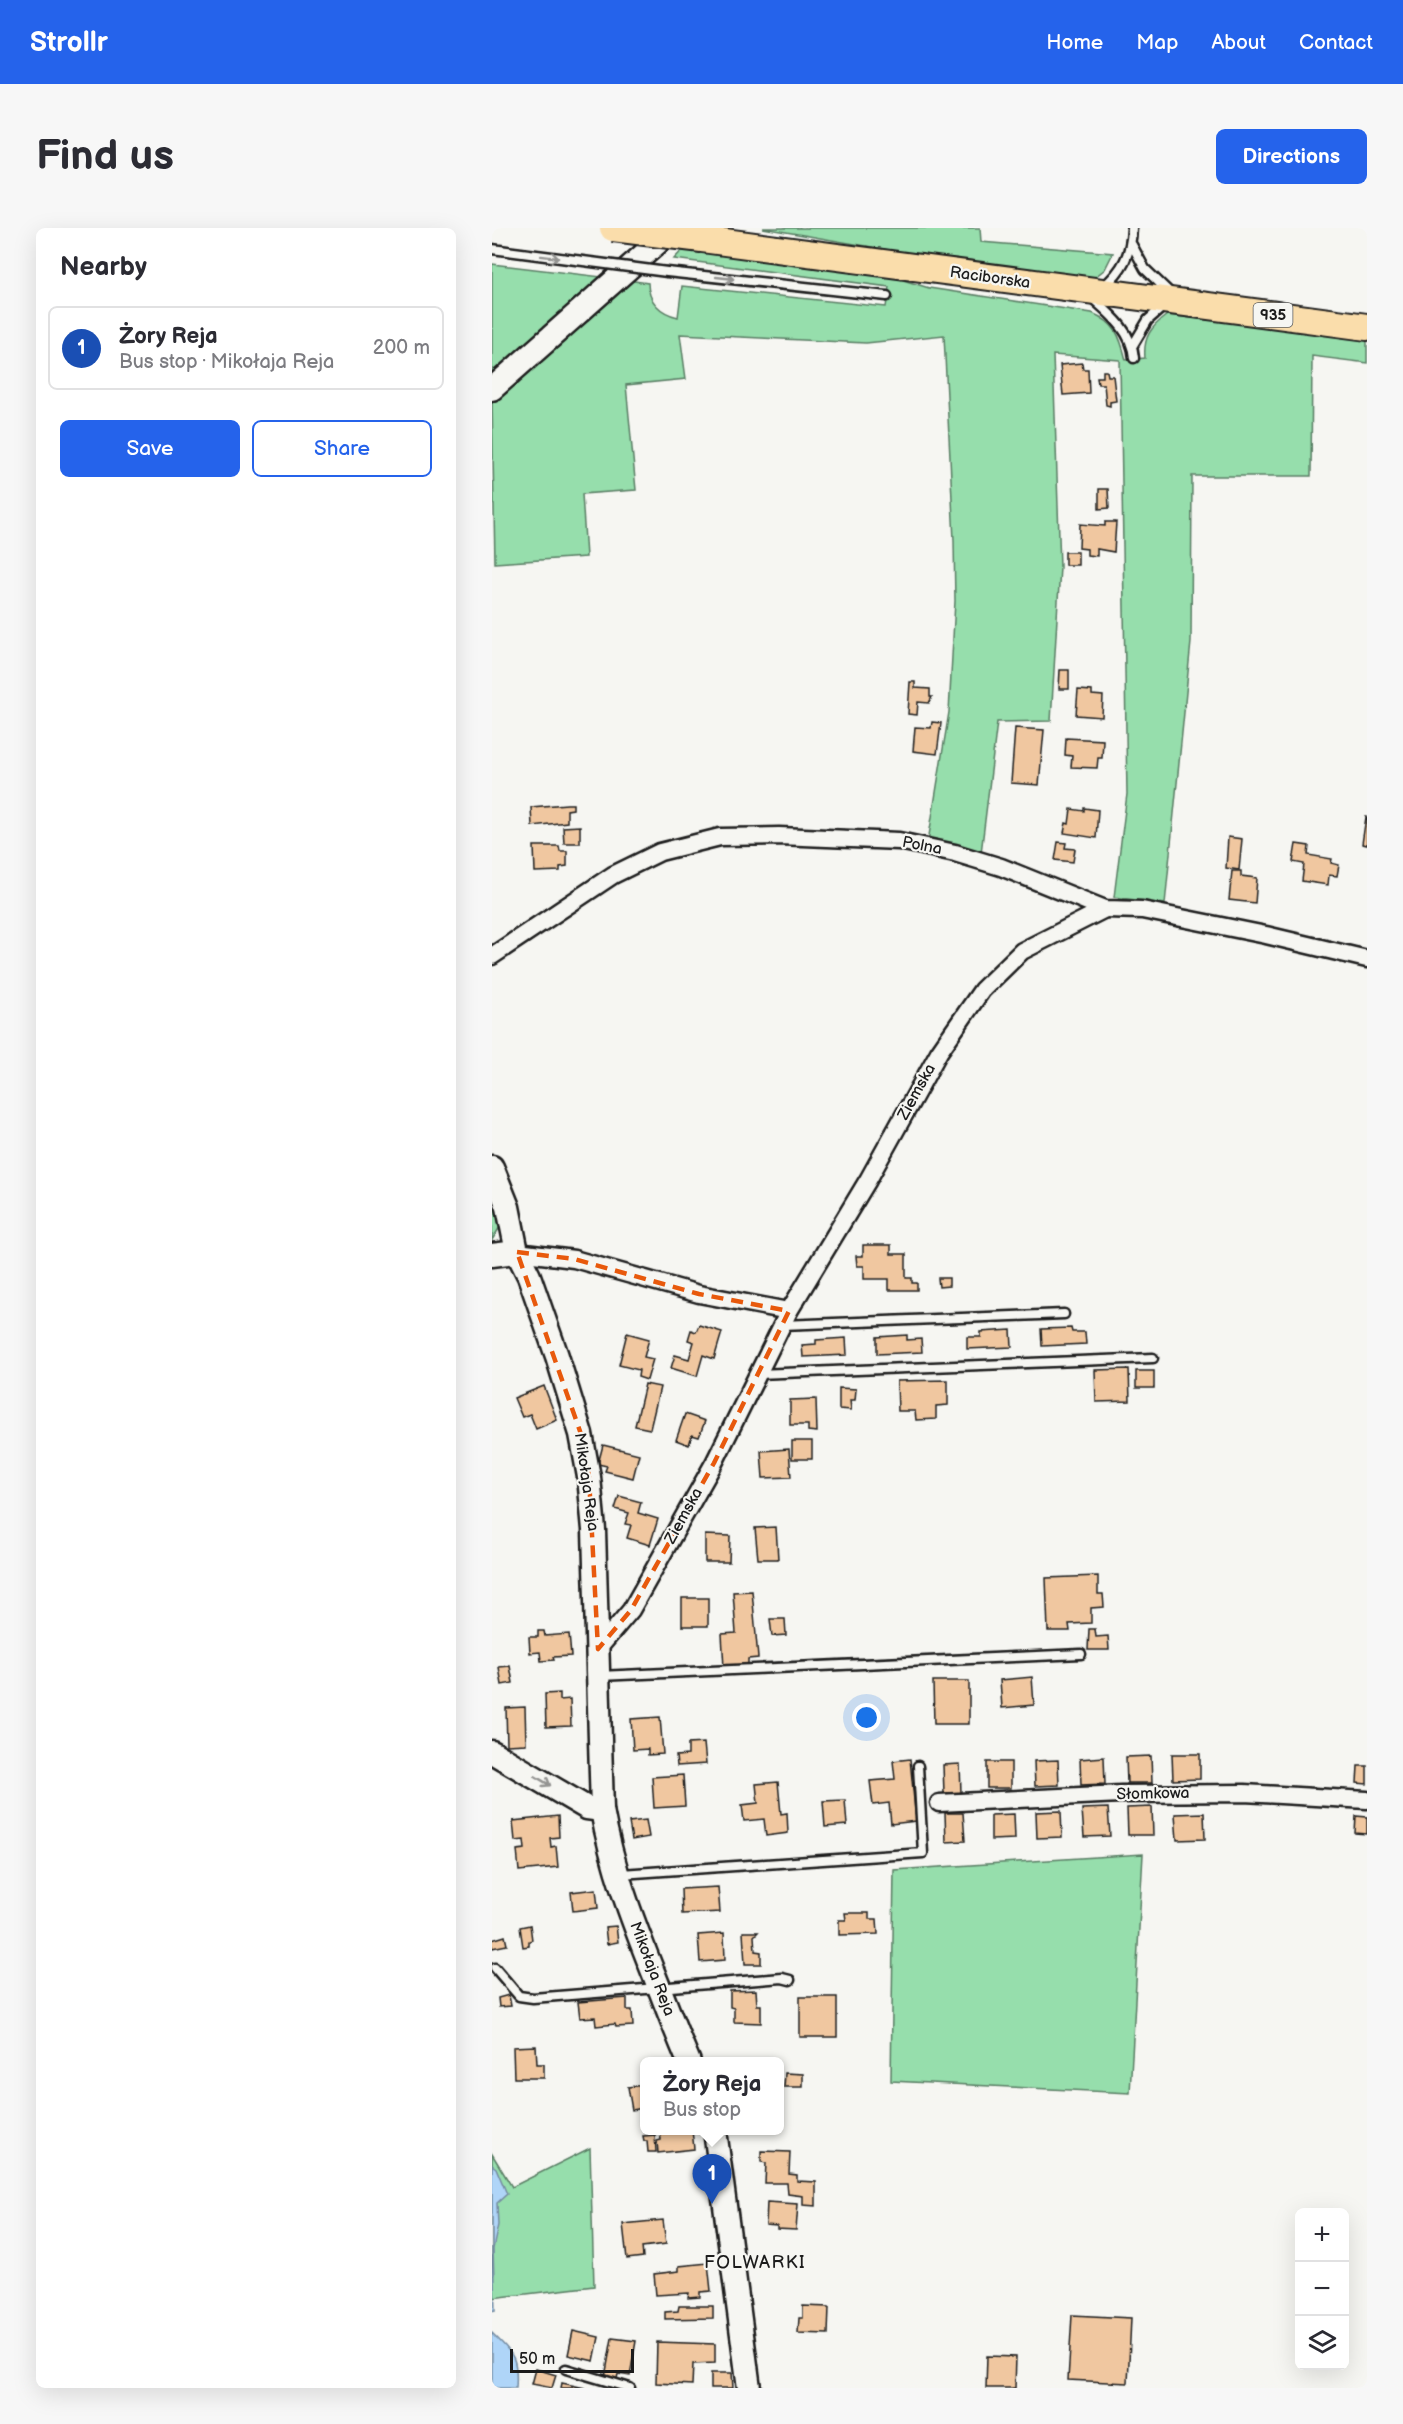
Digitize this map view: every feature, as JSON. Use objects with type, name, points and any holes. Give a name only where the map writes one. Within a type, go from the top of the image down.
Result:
[{"type":"main road","name":"Raciborska","points":[[613,228],[1367,327]]},
{"type":"street","points":[[492,389],[674,228]]},
{"type":"street","name":"Polna","points":[[492,956],[614,875],[660,852],[720,837],[779,836],[900,841],[955,853],[1001,867],[1105,909],[1142,910],[1266,935],[1367,959]]},
{"type":"street","name":"Ziemska","points":[[598,1649],[631,1611],[714,1463],[785,1318],[868,1180],[939,1052],[982,990],[1022,951],[1105,909]]},
{"type":"street","name":"Mikołaja Reja","points":[[492,1167],[508,1207],[517,1252],[529,1276],[581,1434],[589,1477],[594,1530],[602,1810],[617,1875],[687,2057]]},
{"type":"street","points":[[492,1255],[517,1252],[574,1259],[785,1318]]},
{"type":"street","points":[[492,1752],[588,1808],[602,1810]]},
{"type":"street","name":"Słomkowa","points":[[939,1803],[1132,1794],[1244,1793],[1367,1800]]},
{"type":"street","points":[[716,2135],[749,2388]]},
{"type":"lane","points":[[1132,228],[1132,245],[1119,273],[1090,292],[1119,323],[1133,345],[1134,358]]},
{"type":"lane","points":[[1132,245],[1145,269],[1175,303],[1148,320],[1133,345]]},
{"type":"lane","points":[[492,249],[667,272],[887,296]]},
{"type":"lane","points":[[785,1318],[1064,1314]]},
{"type":"lane","points":[[758,1374],[1152,1358]]},
{"type":"lane","points":[[598,1676],[1081,1654]]},
{"type":"lane","points":[[617,1875],[923,1853],[918,1766]]},
{"type":"lane","points":[[495,1968],[519,1996],[533,1998],[782,1978],[790,1980]]},
{"type":"lane","points":[[566,2369],[630,2388]]},
{"type":"highlighted area","points":[[517,1252],[574,1259],[699,1294],[789,1311],[714,1463],[631,1610],[598,1649],[589,1477],[581,1434]]},
{"type":"green space","points":[[763,228],[980,228],[981,242],[1113,253],[1105,269],[1090,281],[1050,278]]},
{"type":"green space","points":[[689,243],[890,276],[929,288],[1092,313],[1107,321],[1116,331],[1126,360],[1145,358],[1145,344],[1149,333],[1167,315],[1367,338],[1367,363],[1312,356],[1311,476],[1192,476],[1191,642],[1165,904],[1114,897],[1127,794],[1120,360],[1053,355],[1060,567],[1051,721],[997,722],[981,853],[928,842],[949,712],[955,601],[944,335],[866,343],[680,334],[686,379],[626,385],[636,490],[582,494],[586,557],[495,563],[492,399],[620,279],[648,283],[650,295],[656,305],[666,313],[678,317],[682,286],[886,307],[889,287],[674,259]]},
{"type":"green space","points":[[492,264],[602,277],[492,379]]},
{"type":"green space","points":[[492,1191],[500,1227],[492,1240]]},
{"type":"green space","points":[[1143,1854],[1130,2093],[891,2081],[894,1870]]},
{"type":"green space","points":[[590,2148],[594,2286],[492,2298],[492,2154],[512,2187]]},
{"type":"water","points":[[492,2165],[496,2168],[507,2194],[497,2203],[498,2225],[493,2249],[495,2311],[492,2310]]},
{"type":"water","points":[[492,2333],[513,2357],[516,2369],[516,2388],[492,2388]]},
{"type":"building","points":[[1082,363],[1083,369],[1088,369],[1089,393],[1063,395],[1060,365]]},
{"type":"building","points":[[1103,371],[1107,371],[1108,376],[1113,376],[1116,401],[1110,402],[1110,406],[1106,405],[1104,384],[1098,384],[1097,377],[1103,377]]},
{"type":"building","points":[[1099,489],[1108,489],[1109,508],[1099,509]]},
{"type":"building","points":[[1105,522],[1116,522],[1114,552],[1097,549],[1097,556],[1087,555],[1087,549],[1079,548],[1080,524],[1105,526]]},
{"type":"building","points":[[1065,552],[1078,552],[1078,565],[1065,565]]},
{"type":"building","points":[[1060,670],[1069,670],[1069,689],[1059,689]]},
{"type":"building","points":[[910,682],[915,682],[915,688],[930,689],[930,697],[932,697],[929,703],[918,702],[917,715],[908,714]]},
{"type":"building","points":[[1078,690],[1092,691],[1092,695],[1103,696],[1102,717],[1076,715]]},
{"type":"building","points":[[932,722],[941,723],[937,754],[913,751],[915,727],[931,728]]},
{"type":"building","points":[[1015,728],[1044,730],[1039,785],[1011,783]]},
{"type":"building","points":[[1066,738],[1103,740],[1102,758],[1098,758],[1097,768],[1071,767],[1072,756],[1065,755]]},
{"type":"building","points":[[573,804],[573,809],[567,810],[567,822],[532,826],[531,807]]},
{"type":"building","points":[[1084,808],[1098,810],[1096,838],[1064,833],[1066,823],[1069,824],[1071,809],[1084,811]]},
{"type":"building","points":[[1367,817],[1367,845],[1362,844]]},
{"type":"building","points":[[580,826],[580,843],[564,843],[563,827]]},
{"type":"building","points":[[1228,837],[1242,839],[1239,870],[1226,868]]},
{"type":"building","points":[[1058,842],[1066,843],[1065,848],[1075,849],[1073,862],[1055,860]]},
{"type":"building","points":[[1296,844],[1309,846],[1308,855],[1332,859],[1331,863],[1339,865],[1337,876],[1329,875],[1328,885],[1302,881],[1304,864],[1293,862]]},
{"type":"building","points":[[534,846],[559,846],[560,851],[567,851],[567,866],[560,867],[560,871],[535,872]]},
{"type":"building","points":[[1232,871],[1241,871],[1241,876],[1257,878],[1255,903],[1229,900]]},
{"type":"building","points":[[863,1245],[891,1245],[891,1254],[906,1254],[906,1278],[912,1278],[912,1283],[917,1283],[917,1290],[889,1290],[889,1279],[864,1279],[864,1266],[857,1266],[856,1256],[863,1256]]},
{"type":"building","points":[[938,1278],[949,1278],[949,1286],[939,1287]]},
{"type":"building","points":[[699,1325],[722,1332],[714,1359],[703,1355],[697,1376],[671,1368],[675,1355],[689,1359],[694,1342],[688,1340],[691,1330],[696,1332]]},
{"type":"building","points":[[1071,1328],[1072,1332],[1085,1332],[1086,1344],[1042,1346],[1041,1329]]},
{"type":"building","points":[[1011,1330],[1012,1347],[967,1349],[967,1337],[981,1337],[981,1332]]},
{"type":"building","points":[[627,1333],[649,1339],[644,1357],[653,1359],[647,1380],[638,1377],[639,1370],[619,1365]]},
{"type":"building","points":[[907,1335],[907,1340],[921,1339],[922,1352],[877,1354],[877,1337]]},
{"type":"building","points":[[846,1338],[847,1355],[803,1357],[802,1345],[816,1344],[816,1340]]},
{"type":"building","points":[[1129,1369],[1130,1401],[1096,1402],[1095,1370]]},
{"type":"building","points":[[1136,1371],[1154,1371],[1154,1388],[1136,1388]]},
{"type":"building","points":[[948,1380],[948,1405],[936,1406],[936,1419],[916,1420],[915,1411],[898,1411],[897,1381]]},
{"type":"building","points":[[645,1384],[660,1387],[650,1429],[635,1426]]},
{"type":"building","points":[[544,1386],[557,1420],[536,1429],[530,1414],[522,1417],[514,1398]]},
{"type":"building","points":[[839,1388],[856,1389],[855,1400],[850,1400],[851,1410],[839,1409]]},
{"type":"building","points":[[816,1399],[817,1432],[808,1431],[808,1425],[790,1425],[790,1400]]},
{"type":"building","points":[[685,1414],[705,1421],[699,1437],[692,1435],[689,1445],[676,1440]]},
{"type":"building","points":[[792,1441],[812,1441],[812,1459],[792,1459]]},
{"type":"building","points":[[603,1445],[639,1454],[633,1478],[605,1471],[607,1466],[598,1464]]},
{"type":"building","points":[[789,1449],[791,1477],[763,1478],[761,1451]]},
{"type":"building","points":[[619,1496],[641,1502],[638,1513],[658,1519],[650,1545],[627,1538],[631,1525],[625,1524],[629,1513],[615,1509]]},
{"type":"building","points":[[776,1527],[778,1559],[758,1559],[755,1528]]},
{"type":"building","points":[[705,1535],[730,1536],[729,1562],[705,1562]]},
{"type":"building","points":[[1098,1576],[1098,1594],[1103,1594],[1104,1607],[1091,1608],[1091,1623],[1069,1624],[1070,1631],[1048,1631],[1046,1578]]},
{"type":"building","points":[[752,1591],[758,1658],[748,1659],[748,1668],[724,1668],[722,1634],[736,1633],[733,1592]]},
{"type":"building","points":[[682,1598],[708,1598],[708,1626],[682,1626]]},
{"type":"building","points":[[770,1619],[785,1619],[786,1635],[772,1636]]},
{"type":"building","points":[[1089,1629],[1095,1629],[1096,1637],[1108,1636],[1109,1650],[1088,1650]]},
{"type":"building","points":[[538,1631],[544,1631],[545,1636],[569,1634],[571,1656],[553,1657],[554,1660],[541,1661],[540,1652],[530,1653],[529,1637],[538,1637]]},
{"type":"building","points":[[510,1666],[513,1683],[502,1685],[499,1667]]},
{"type":"building","points":[[1032,1677],[1034,1705],[1002,1708],[1000,1680]]},
{"type":"building","points":[[933,1681],[969,1681],[969,1724],[934,1724]]},
{"type":"building","points":[[560,1693],[560,1700],[570,1699],[571,1726],[546,1727],[545,1694]]},
{"type":"building","points":[[525,1707],[526,1744],[507,1745],[506,1708]]},
{"type":"building","points":[[660,1717],[663,1754],[648,1755],[648,1749],[633,1750],[631,1719]]},
{"type":"building","points":[[704,1743],[706,1764],[677,1766],[676,1756],[688,1755],[688,1744]]},
{"type":"building","points":[[1172,1754],[1200,1754],[1200,1779],[1173,1780]]},
{"type":"building","points":[[1151,1756],[1152,1783],[1127,1783],[1126,1757]]},
{"type":"building","points":[[1104,1757],[1105,1784],[1081,1785],[1080,1759]]},
{"type":"building","points":[[910,1759],[916,1821],[891,1824],[889,1803],[873,1805],[870,1781],[895,1779],[893,1761]]},
{"type":"building","points":[[1058,1760],[1059,1785],[1035,1786],[1034,1761]]},
{"type":"building","points":[[987,1762],[1011,1762],[1011,1788],[987,1788]]},
{"type":"building","points":[[960,1764],[961,1793],[944,1793],[943,1765]]},
{"type":"building","points":[[1358,1766],[1367,1766],[1367,1784],[1357,1783]]},
{"type":"building","points":[[683,1775],[685,1806],[654,1808],[652,1777]]},
{"type":"building","points":[[778,1782],[781,1814],[787,1813],[788,1833],[766,1836],[764,1819],[744,1821],[742,1805],[758,1803],[756,1784]]},
{"type":"building","points":[[845,1800],[847,1825],[825,1827],[823,1801]]},
{"type":"building","points":[[1152,1807],[1153,1835],[1128,1835],[1127,1808]]},
{"type":"building","points":[[1108,1808],[1110,1836],[1084,1837],[1082,1809]]},
{"type":"building","points":[[1061,1811],[1062,1837],[1037,1838],[1036,1812]]},
{"type":"building","points":[[945,1813],[963,1813],[965,1841],[946,1842]]},
{"type":"building","points":[[1204,1813],[1205,1839],[1177,1840],[1175,1814]]},
{"type":"building","points":[[1014,1814],[1015,1839],[991,1840],[991,1815]]},
{"type":"building","points":[[558,1816],[559,1837],[550,1838],[551,1847],[556,1846],[558,1867],[519,1871],[517,1850],[525,1849],[524,1840],[515,1841],[513,1821]]},
{"type":"building","points":[[1356,1816],[1367,1817],[1367,1834],[1355,1833]]},
{"type":"building","points":[[646,1820],[649,1837],[632,1840],[629,1822]]},
{"type":"building","points":[[718,1887],[720,1912],[682,1914],[681,1889]]},
{"type":"building","points":[[596,1889],[598,1908],[573,1911],[571,1892]]},
{"type":"building","points":[[845,1913],[869,1913],[869,1919],[877,1919],[878,1934],[839,1935],[839,1920],[846,1920]]},
{"type":"building","points":[[530,1925],[532,1940],[529,1941],[529,1946],[523,1947],[520,1927]]},
{"type":"building","points":[[616,1926],[618,1942],[607,1944],[605,1927]]},
{"type":"building","points":[[743,1932],[758,1932],[754,1936],[755,1951],[761,1952],[761,1964],[745,1964]]},
{"type":"building","points":[[724,1933],[725,1960],[700,1962],[698,1935]]},
{"type":"building","points":[[505,1936],[507,1945],[492,1948],[492,1940]]},
{"type":"building","points":[[756,1990],[757,2005],[761,2005],[761,2023],[734,2022],[734,2008],[730,2007],[730,1991]]},
{"type":"building","points":[[509,1995],[511,2006],[499,2007],[498,1998]]},
{"type":"building","points":[[800,1997],[837,1997],[837,2037],[800,2037]]},
{"type":"building","points":[[627,1998],[627,2010],[632,2010],[633,2026],[616,2027],[615,2024],[596,2026],[595,2017],[580,2018],[578,2002]]},
{"type":"building","points":[[536,2046],[537,2064],[544,2064],[544,2078],[514,2078],[513,2047]]},
{"type":"building","points":[[785,2073],[803,2074],[803,2087],[784,2087]]},
{"type":"building","points":[[640,2086],[640,2109],[632,2110],[628,2087]]},
{"type":"building","points":[[655,2135],[656,2152],[648,2152],[647,2141],[644,2141],[643,2136]]},
{"type":"building","points":[[660,2135],[693,2135],[694,2149],[658,2153],[657,2141],[661,2140]]},
{"type":"building","points":[[761,2151],[790,2152],[789,2174],[797,2175],[797,2181],[816,2182],[816,2206],[803,2205],[803,2196],[788,2194],[787,2183],[765,2183],[766,2163],[761,2162]]},
{"type":"building","points":[[705,2163],[708,2179],[697,2180],[694,2165]]},
{"type":"building","points":[[767,2202],[798,2204],[796,2230],[777,2229],[777,2226],[766,2225]]},
{"type":"building","points":[[663,2220],[666,2244],[642,2247],[643,2257],[627,2259],[623,2224]]},
{"type":"building","points":[[708,2263],[711,2291],[700,2292],[700,2297],[688,2298],[689,2293],[656,2295],[654,2274],[679,2271],[679,2266]]},
{"type":"building","points":[[679,2306],[713,2306],[713,2318],[665,2319],[665,2312],[678,2311]]},
{"type":"building","points":[[803,2306],[829,2307],[828,2334],[798,2333],[799,2318],[803,2318]]},
{"type":"building","points":[[1072,2315],[1131,2318],[1128,2383],[1068,2380]]},
{"type":"building","points":[[573,2331],[599,2337],[594,2361],[568,2355]]},
{"type":"building","points":[[612,2338],[636,2341],[630,2376],[618,2374],[617,2379],[605,2377]]},
{"type":"building","points":[[657,2342],[715,2344],[715,2363],[693,2364],[692,2385],[656,2383]]},
{"type":"building","points":[[987,2356],[1016,2357],[1015,2388],[986,2388]]},
{"type":"building","points":[[536,2369],[556,2375],[552,2388],[532,2384]]},
{"type":"building","points":[[711,2373],[732,2373],[733,2388],[711,2388]]},
{"type":"building","points":[[562,2383],[585,2388],[561,2388]]},
{"type":"place","name":"Żory Reja","points":[[712,2204]]},
{"type":"district","name":"FOLWARKI","points":[[755,2262]]}]
